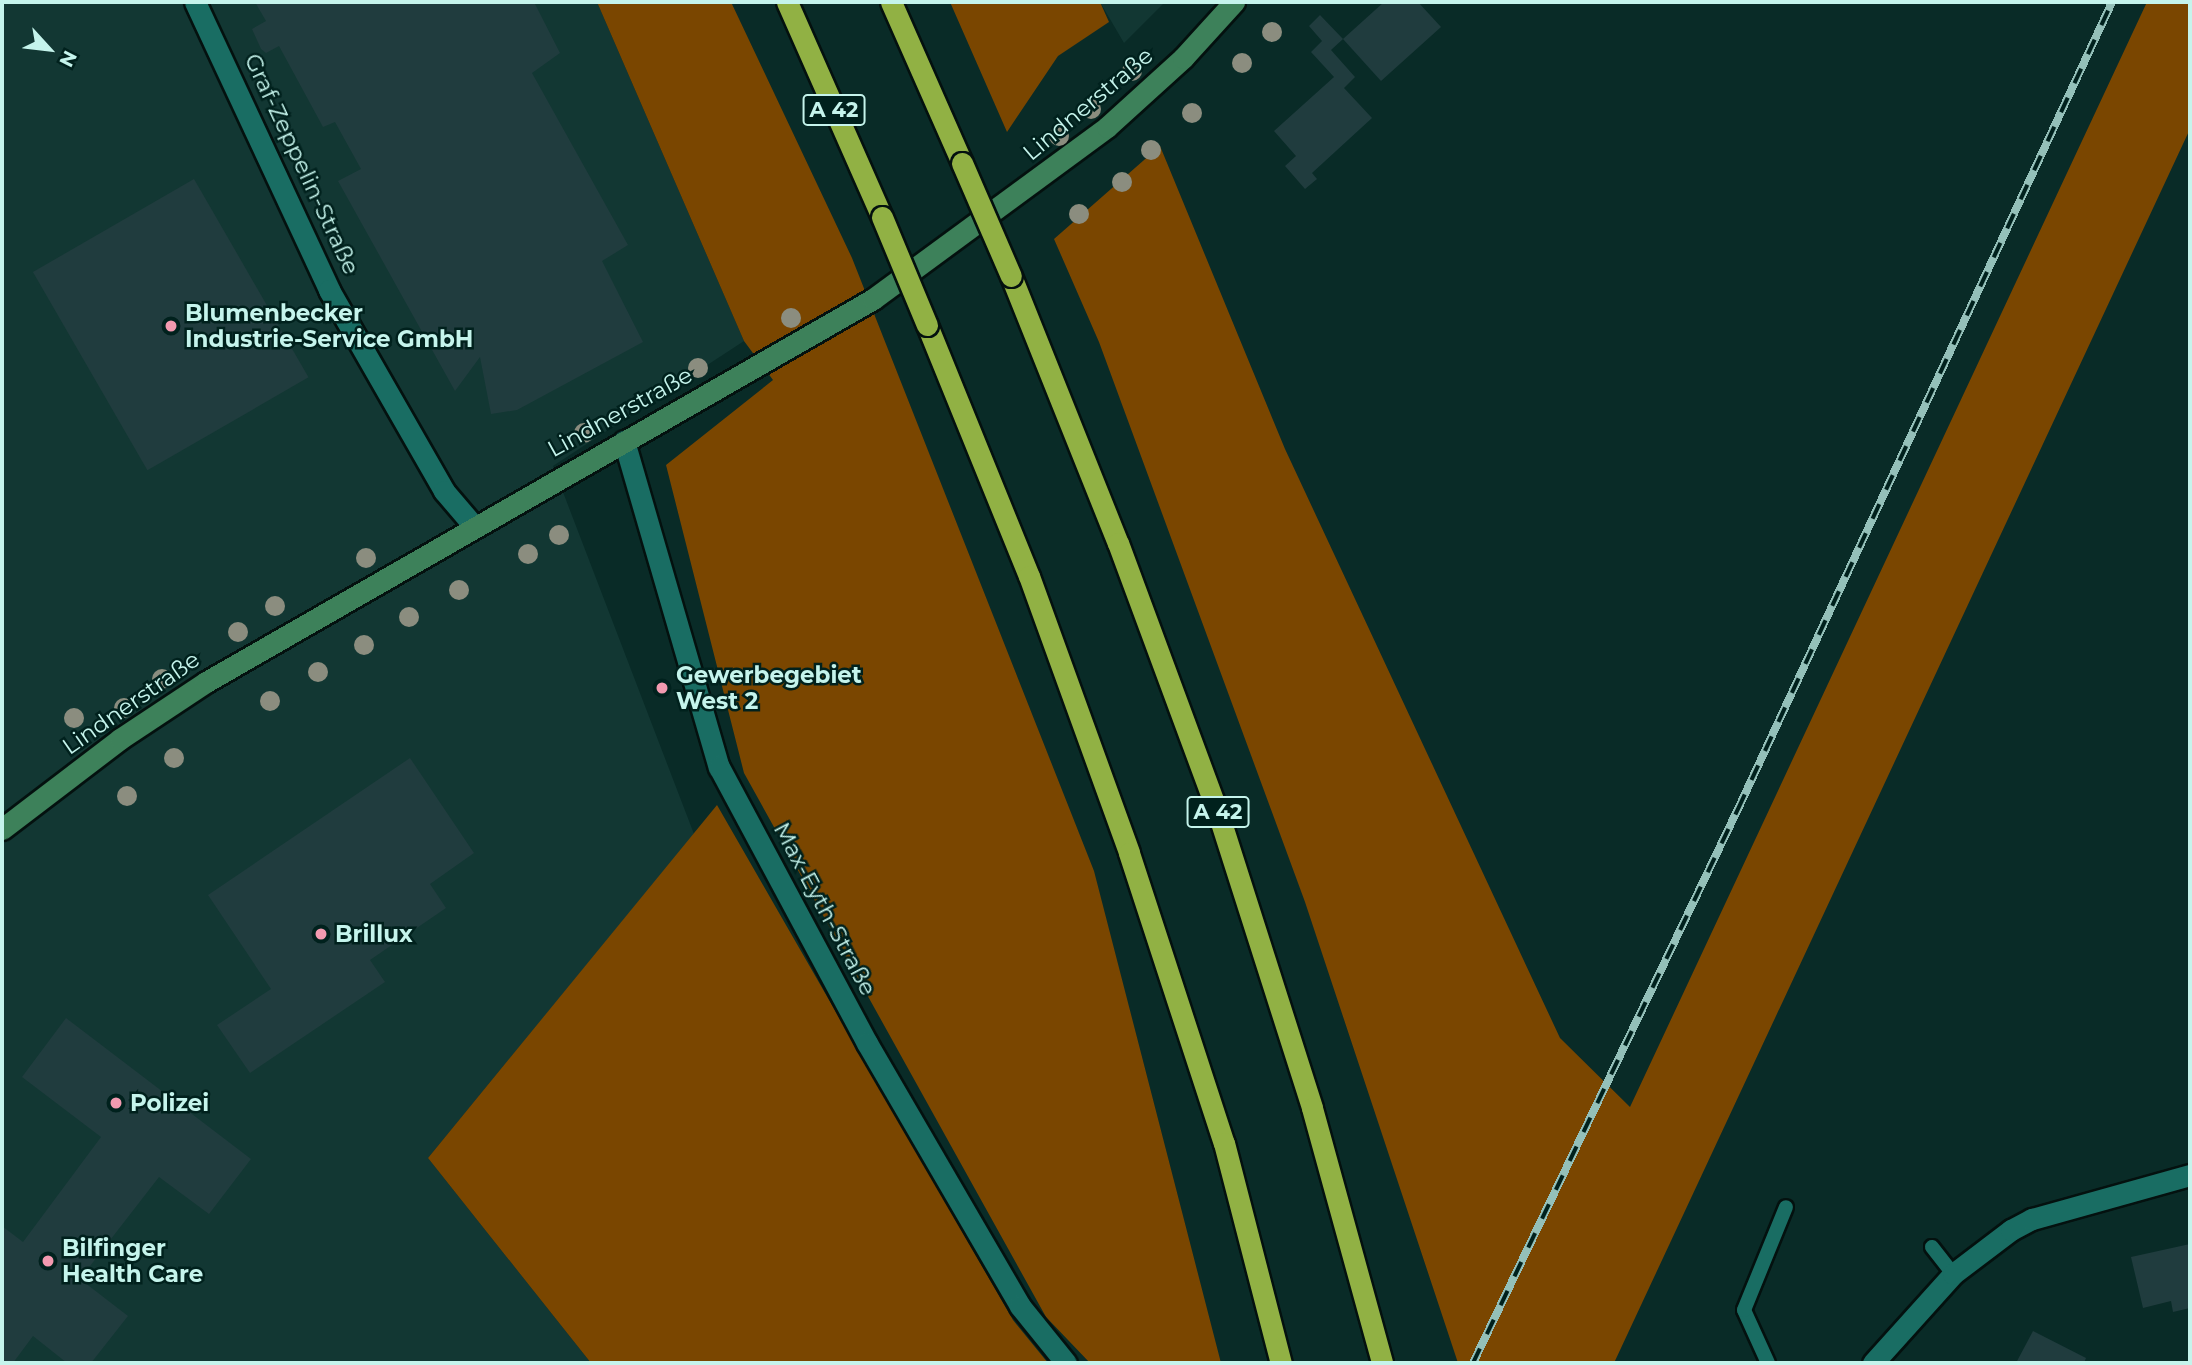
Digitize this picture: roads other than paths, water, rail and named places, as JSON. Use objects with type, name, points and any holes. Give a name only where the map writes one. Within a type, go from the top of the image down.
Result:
[{"type":"highway","name":"A 42","points":[[786,2],[882,217],[1029,576],[1129,853],[1224,1143],[1281,1363]]},
{"type":"highway","name":"A 42","points":[[891,2],[1011,276],[1118,543],[1219,816],[1312,1108],[1382,1363]]},
{"type":"street","name":"Graf-Zeppelin-Straße","points":[[195,2],[330,290],[444,491],[473,525]]},
{"type":"street","name":"Lindnerstraße","points":[[2,830],[120,739],[206,682],[473,525],[873,299],[1058,167],[1182,58],[1234,2]]},
{"type":"street","name":"Max-Eyth-Straße","points":[[624,441],[719,767],[867,1043],[1020,1306],[1066,1363]]},
{"type":"street","points":[[1873,1363],[1953,1274],[1990,1244],[2032,1219],[2190,1175]]},
{"type":"lane","points":[[1768,1363],[1744,1310],[1786,1207]]},
{"type":"lane","points":[[1932,1247],[1953,1274]]},
{"type":"railway","points":[[1473,1363],[1738,809],[2112,2]]},
{"type":"place","name":"Blumenbecker Industrie-Service GmbH","points":[[171,326]]},
{"type":"place","name":"Gewerbegebiet West 2","points":[[662,688]]},
{"type":"place","name":"Brillux","points":[[321,934]]},
{"type":"place","name":"Polizei","points":[[116,1103]]},
{"type":"place","name":"Bilfinger Health Care","points":[[48,1261]]}]
